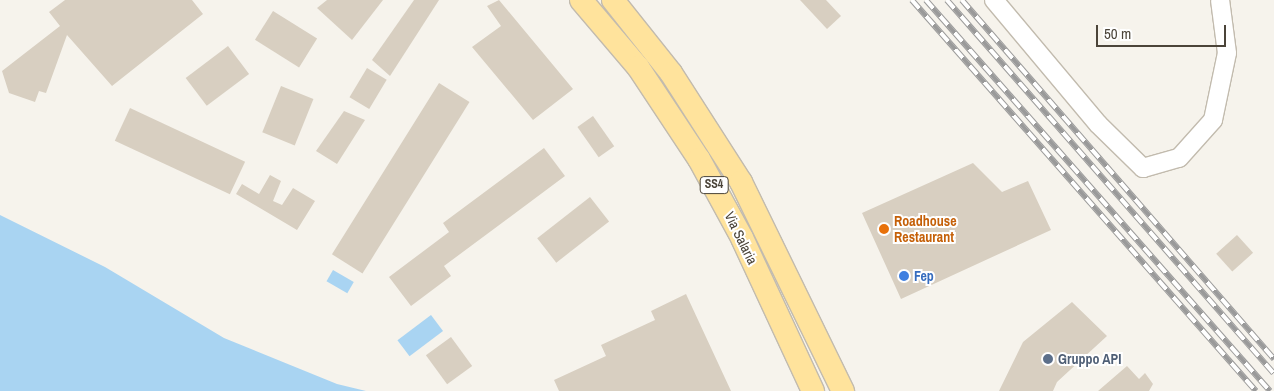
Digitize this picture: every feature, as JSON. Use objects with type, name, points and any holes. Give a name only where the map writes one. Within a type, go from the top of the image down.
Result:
[{"type":"main road","name":"Via Salaria","points":[[580,0],[638,67],[699,159],[742,238],[813,391]]},
{"type":"main road","name":"Via Salaria","points":[[613,0],[671,73],[741,182],[842,391]]},
{"type":"street","points":[[994,0],[1098,124],[1144,168],[1179,158],[1213,120],[1227,53],[1220,0]]},
{"type":"water","points":[[0,215],[105,267],[224,338],[337,384],[366,391],[0,391]]},
{"type":"water","points":[[333,270],[354,282],[347,293],[326,281]]},
{"type":"water","points":[[431,315],[443,331],[409,356],[397,340]]},
{"type":"building","points":[[65,0],[192,0],[203,14],[112,86],[67,35],[46,93],[39,91],[35,102],[9,93],[2,71],[60,26],[49,12]]},
{"type":"building","points":[[327,0],[383,0],[352,40],[317,8]]},
{"type":"building","points":[[414,0],[439,0],[390,76],[372,60]]},
{"type":"building","points":[[499,0],[573,89],[533,120],[472,47],[501,26],[487,6]]},
{"type":"building","points":[[800,0],[826,0],[841,16],[827,29]]},
{"type":"building","points":[[273,11],[317,39],[299,67],[255,40]]},
{"type":"building","points":[[228,46],[249,74],[207,106],[186,78]]},
{"type":"building","points":[[367,68],[387,80],[369,109],[349,97]]},
{"type":"building","points":[[439,83],[470,102],[362,273],[332,254]]},
{"type":"building","points":[[281,86],[313,99],[295,145],[262,132]]},
{"type":"building","points":[[130,108],[245,162],[230,194],[115,141]]},
{"type":"building","points":[[344,111],[365,120],[337,164],[316,151]]},
{"type":"building","points":[[593,116],[614,146],[599,157],[577,127]]},
{"type":"building","points":[[544,148],[565,176],[444,266],[451,276],[411,306],[389,277],[449,232],[443,223]]},
{"type":"building","points":[[973,163],[1002,192],[1028,181],[1051,230],[901,299],[862,213]]},
{"type":"building","points":[[270,175],[281,181],[273,201],[282,205],[293,188],[315,201],[297,230],[236,194],[242,184],[259,194]]},
{"type":"building","points":[[590,197],[609,221],[556,263],[537,238]]},
{"type":"building","points":[[1237,235],[1253,253],[1232,272],[1216,254]]},
{"type":"building","points":[[686,294],[731,391],[559,391],[554,380],[606,356],[601,345],[655,320],[651,311]]},
{"type":"building","name":"Gruppo API","points":[[1072,302],[1107,336],[1057,382],[1053,391],[999,391],[1023,342]]},
{"type":"building","points":[[451,337],[472,366],[447,384],[426,355]]},
{"type":"building","name":"Gruppo API","points":[[1127,366],[1139,379],[1145,373],[1153,384],[1149,391],[1098,391]]},
{"type":"railway","points":[[912,0],[1256,391]]},
{"type":"railway","points":[[926,0],[1270,391]]},
{"type":"railway","points":[[947,0],[1274,373]]},
{"type":"railway","points":[[962,0],[1274,359]]},
{"type":"place","name":"Roadhouse Restaurant","points":[[884,229]]},
{"type":"place","name":"Fep","points":[[904,276]]},
{"type":"place","name":"Gruppo API","points":[[1048,359]]}]
